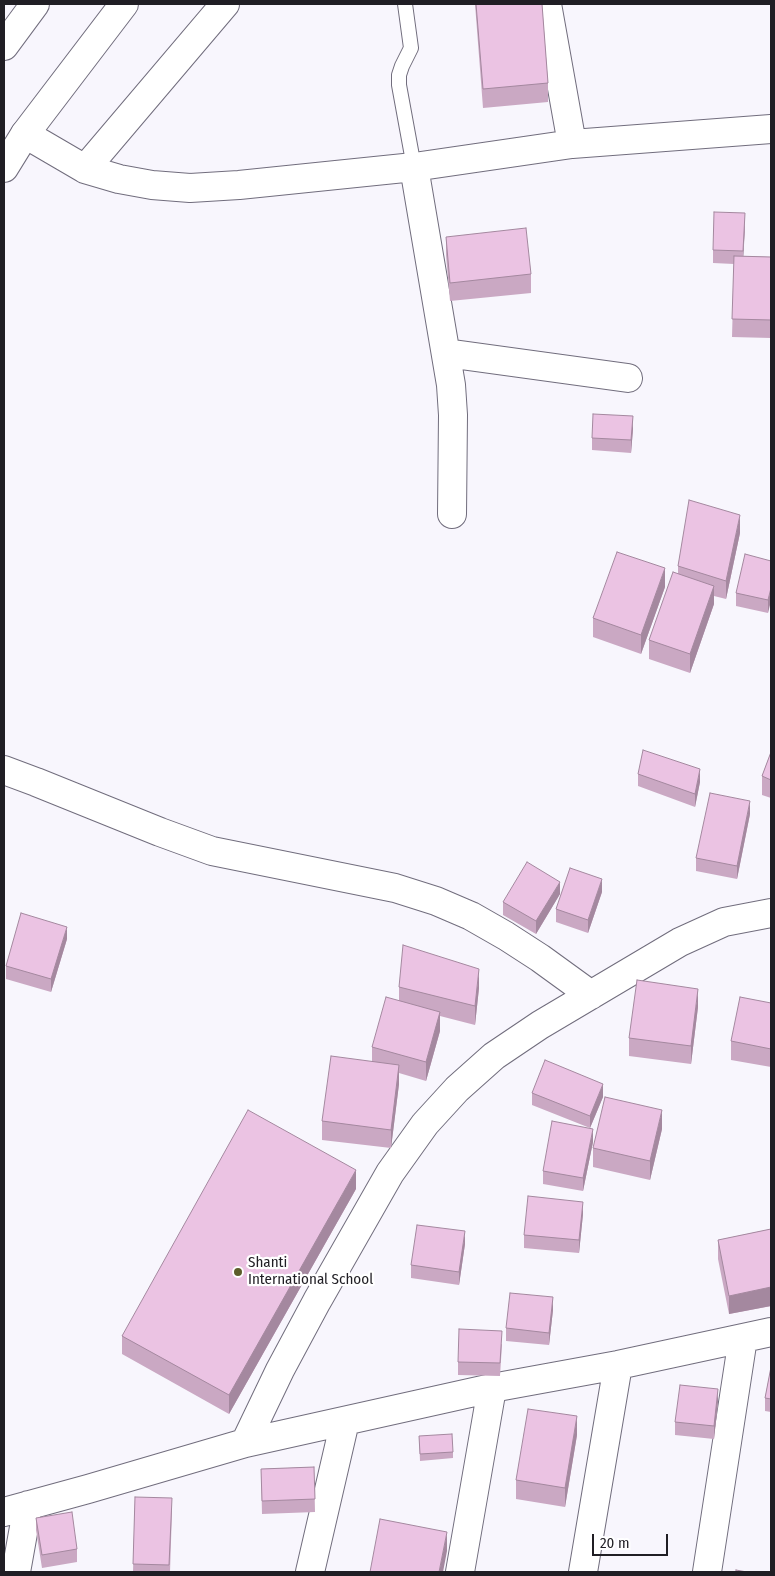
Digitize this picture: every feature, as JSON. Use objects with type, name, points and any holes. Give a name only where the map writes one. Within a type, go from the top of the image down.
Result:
[{"type":"street","points":[[13,26],[34,4]]},
{"type":"street","points":[[4,168],[25,134],[124,4]]},
{"type":"street","points":[[85,169],[225,4]]},
{"type":"street","points":[[547,4],[572,144]]},
{"type":"street","points":[[25,134],[85,169],[119,179],[152,185],[190,188],[240,185],[414,167],[572,144],[771,129]]},
{"type":"street","points":[[414,167],[451,385],[453,415],[452,514]]},
{"type":"street","points":[[446,353],[628,378]]},
{"type":"street","points":[[4,770],[212,851],[395,888],[436,901],[470,916],[506,936],[591,995]]},
{"type":"street","points":[[245,1443],[280,1370],[317,1301],[390,1173],[425,1124],[457,1089],[494,1056],[540,1025],[680,942],[724,922],[771,913]]},
{"type":"street","points":[[16,1572],[16,1508],[245,1443],[492,1388],[618,1365],[771,1332]]},
{"type":"street","points":[[707,1572],[743,1338]]},
{"type":"street","points":[[583,1572],[618,1365]]},
{"type":"street","points":[[460,1572],[492,1388]]},
{"type":"street","points":[[310,1572],[344,1421]]},
{"type":"lane","points":[[405,4],[411,48],[399,75],[399,85],[414,167]]},
{"type":"building","points":[[476,4],[542,4],[548,83],[483,89]]},
{"type":"building","points":[[714,212],[745,213],[743,251],[713,250]]},
{"type":"building","points":[[526,228],[531,274],[450,283],[446,237]]},
{"type":"building","points":[[734,256],[771,257],[771,320],[732,319]]},
{"type":"building","points":[[593,414],[633,416],[631,440],[592,438]]},
{"type":"building","points":[[689,500],[740,515],[726,581],[678,566]]},
{"type":"building","points":[[617,552],[665,568],[641,635],[593,618]]},
{"type":"building","points":[[745,554],[771,561],[771,588],[768,600],[736,593]]},
{"type":"building","points":[[673,572],[714,586],[690,654],[649,640]]},
{"type":"building","points":[[643,750],[700,769],[695,794],[638,774]]},
{"type":"building","points":[[771,752],[771,780],[762,776]]},
{"type":"building","points":[[710,793],[750,801],[737,866],[696,858]]},
{"type":"building","points":[[527,862],[560,882],[536,921],[503,902]]},
{"type":"building","points":[[570,868],[602,879],[588,920],[556,909]]},
{"type":"building","points":[[21,913],[67,927],[51,979],[6,966]]},
{"type":"building","points":[[403,945],[479,969],[475,1006],[399,987]]},
{"type":"building","points":[[637,980],[698,989],[691,1046],[629,1038]]},
{"type":"building","points":[[386,997],[440,1012],[426,1062],[372,1047]]},
{"type":"building","points":[[740,997],[771,1003],[771,1049],[731,1041]]},
{"type":"building","points":[[331,1056],[399,1065],[391,1130],[322,1121]]},
{"type":"building","points":[[545,1060],[603,1084],[590,1116],[532,1093]]},
{"type":"building","points":[[605,1097],[662,1110],[650,1161],[593,1148]]},
{"type":"building","name":"Shanti International School","points":[[248,1110],[356,1170],[229,1395],[122,1336]]},
{"type":"building","points":[[552,1121],[593,1129],[583,1178],[543,1171]]},
{"type":"building","points":[[528,1196],[583,1202],[579,1240],[524,1235]]},
{"type":"building","points":[[417,1225],[465,1231],[459,1272],[411,1265]]},
{"type":"building","points":[[771,1229],[771,1287],[729,1296],[718,1240]]},
{"type":"building","points":[[510,1293],[553,1297],[549,1333],[506,1328]]},
{"type":"building","points":[[459,1329],[502,1331],[500,1363],[458,1362]]},
{"type":"building","points":[[771,1367],[771,1399],[765,1398]]},
{"type":"building","points":[[680,1385],[718,1389],[714,1426],[675,1422]]},
{"type":"building","points":[[528,1409],[577,1416],[565,1488],[516,1480]]},
{"type":"building","points":[[452,1434],[453,1452],[420,1454],[419,1436]]},
{"type":"building","points":[[314,1467],[315,1499],[262,1501],[261,1469]]},
{"type":"building","points":[[135,1497],[172,1498],[169,1565],[133,1564]]},
{"type":"building","points":[[72,1512],[77,1549],[42,1555],[36,1518]]},
{"type":"building","points":[[380,1519],[447,1532],[439,1572],[370,1572]]},
{"type":"place","name":"Shanti International School","points":[[238,1272]]}]
